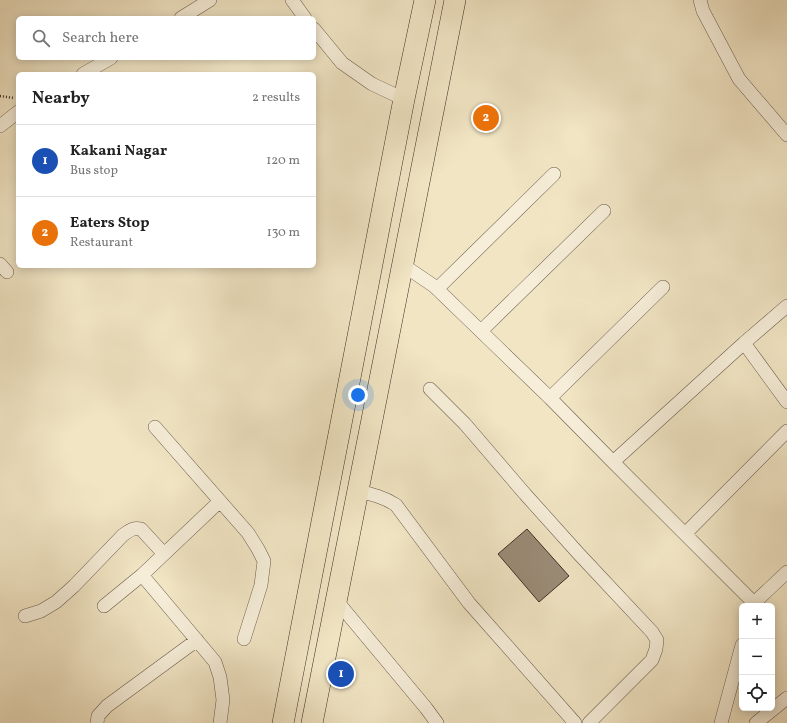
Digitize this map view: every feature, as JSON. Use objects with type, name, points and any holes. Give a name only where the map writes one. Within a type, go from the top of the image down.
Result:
[{"type":"main road","points":[[283,723],[404,99],[425,0]]},
{"type":"main road","points":[[312,723],[455,0]]},
{"type":"street","points":[[184,16],[210,0]]},
{"type":"street","points":[[292,0],[304,16]]},
{"type":"street","points":[[700,0],[702,11],[739,79],[787,135]]},
{"type":"street","points":[[316,31],[342,62],[372,84],[404,99]]},
{"type":"street","points":[[86,72],[108,60]]},
{"type":"street","points":[[0,126],[16,114]]},
{"type":"street","points":[[437,289],[554,174]]},
{"type":"street","points":[[481,331],[604,211]]},
{"type":"street","points":[[403,265],[434,286],[550,398],[751,603]]},
{"type":"street","points":[[550,398],[663,287]]},
{"type":"street","points":[[613,462],[787,306]]},
{"type":"street","points":[[744,343],[787,402]]},
{"type":"street","points":[[430,389],[465,424],[525,494],[652,632],[657,640],[656,649],[652,660],[589,723]]},
{"type":"street","points":[[155,427],[248,533],[264,561],[261,585],[244,639]]},
{"type":"street","points":[[685,534],[787,431]]},
{"type":"street","points":[[358,491],[377,496],[396,504],[469,602],[575,723]]},
{"type":"street","points":[[104,606],[142,575],[220,501]]},
{"type":"street","points":[[25,616],[41,611],[56,602],[74,586],[123,535],[130,530],[136,528],[141,529],[164,554]]},
{"type":"street","points":[[755,603],[787,572]]},
{"type":"street","points":[[142,575],[215,662],[220,677],[223,700],[220,723]]},
{"type":"street","points":[[336,600],[437,723]]},
{"type":"street","points":[[97,723],[98,716],[107,706],[197,640]]},
{"type":"street","points":[[721,723],[739,656]]},
{"type":"street","points":[[756,723],[787,698]]},
{"type":"path","points":[[0,96],[16,98]]},
{"type":"building","points":[[527,529],[569,576],[539,602],[498,554]]},
{"type":"place","name":"Eaters Stop","points":[[486,118]]},
{"type":"place","name":"Kakani Nagar","points":[[341,674]]}]
